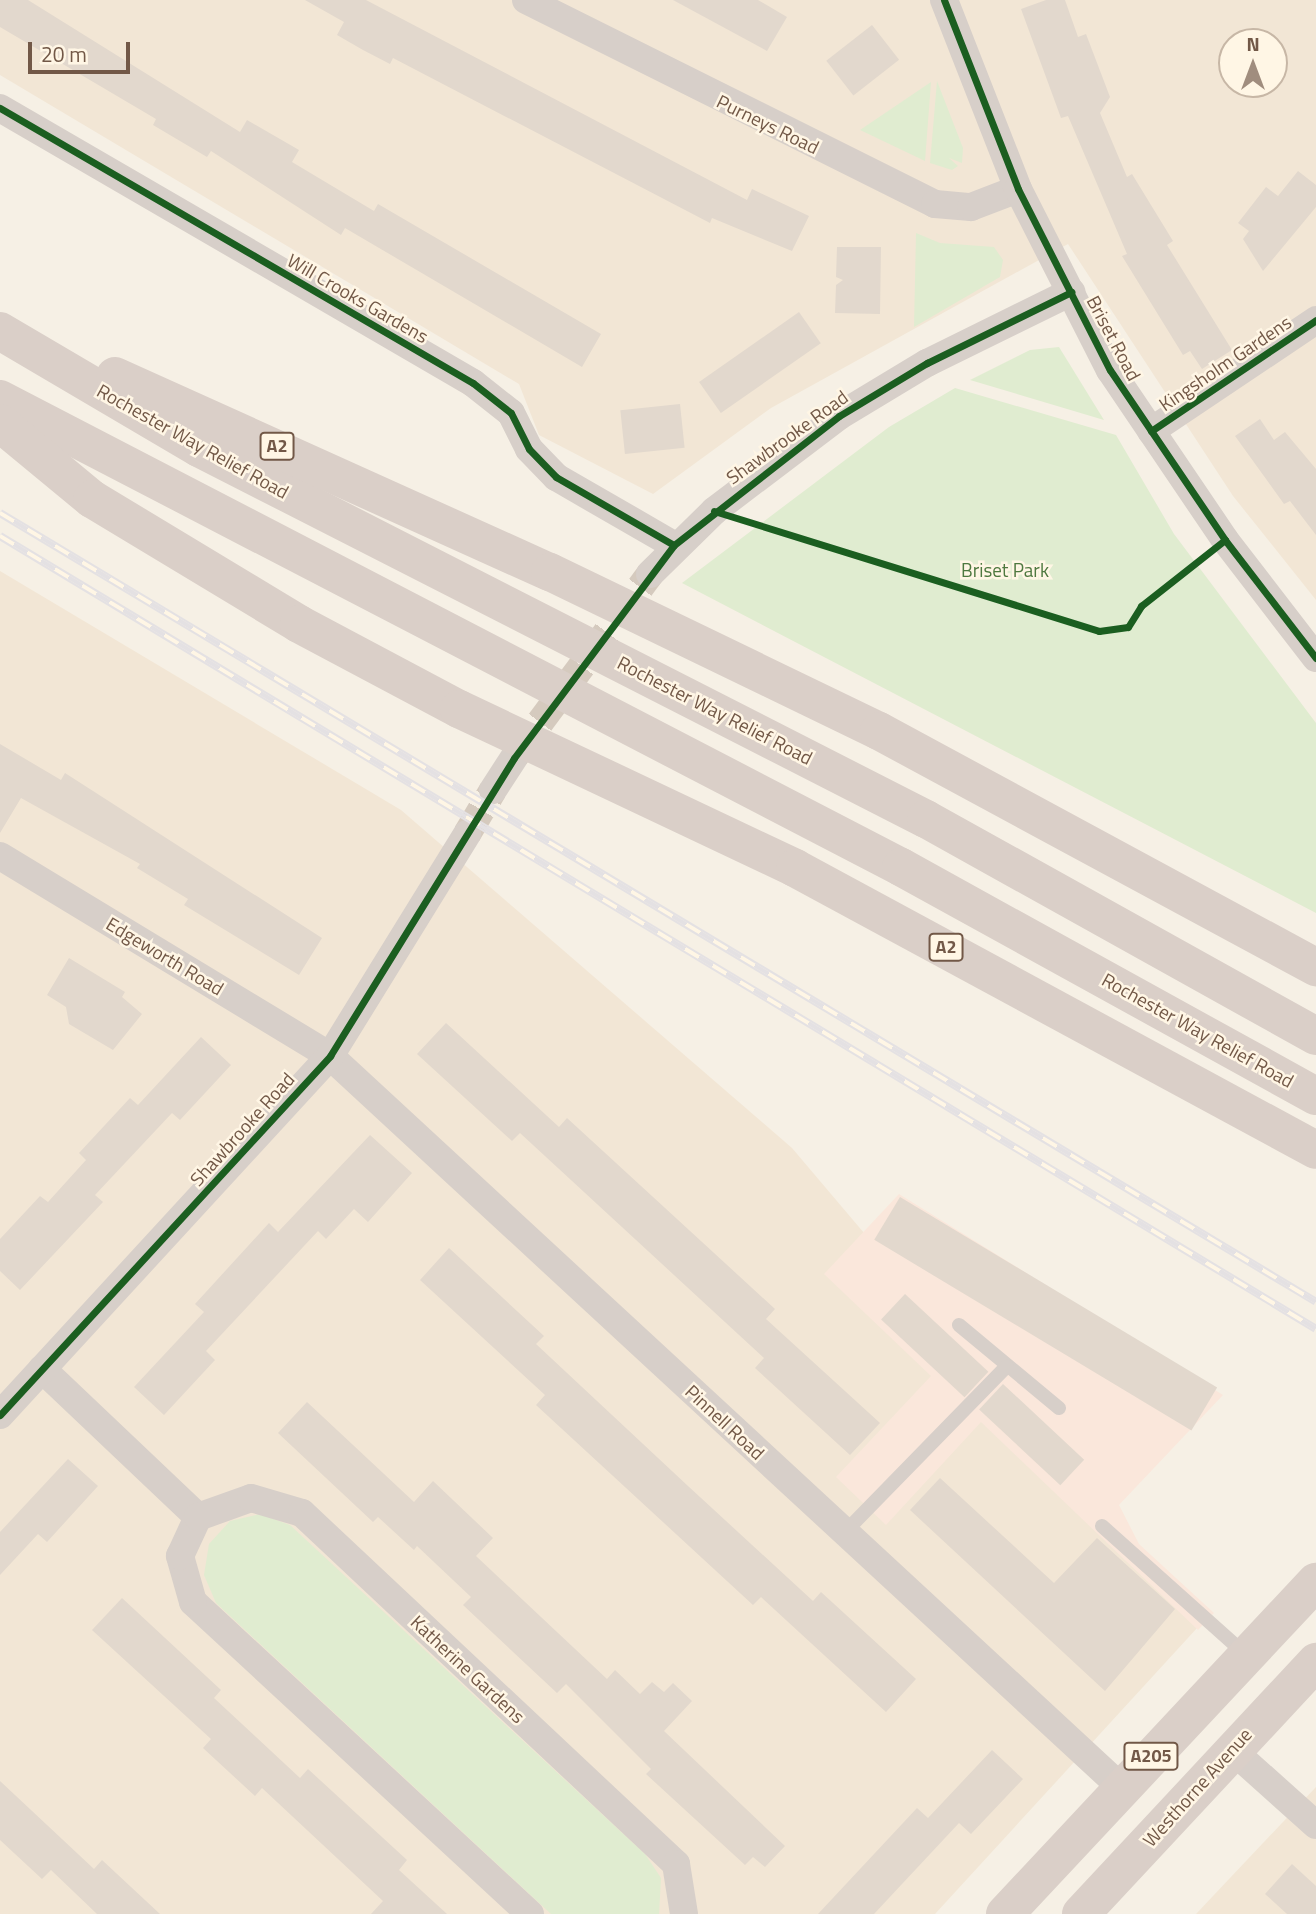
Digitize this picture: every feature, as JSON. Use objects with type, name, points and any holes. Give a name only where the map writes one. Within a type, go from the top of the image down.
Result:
[{"type":"highway","name":"A2","points":[[0,329],[212,416],[550,572],[879,731],[1316,967]]},
{"type":"highway","name":"Rochester Way Relief Road","points":[[0,329],[199,448],[520,613],[630,666],[963,839],[1316,1036]]},
{"type":"highway","name":"Rochester Way Relief Road","points":[[0,399],[1039,940],[1310,1093]]},
{"type":"highway","name":"A2","points":[[0,423],[92,499],[299,624],[459,709],[795,868],[1316,1150]]},
{"type":"highway","name":"A205","points":[[1004,1914],[1245,1654],[1316,1582]]},
{"type":"highway","name":"Westhorne Avenue","points":[[1081,1914],[1231,1749],[1316,1662]]},
{"type":"street","name":"Purneys Road","points":[[526,0],[935,204],[971,207],[1018,189]]},
{"type":"street","name":"Briset Road","points":[[944,0],[1018,189],[1110,370],[1151,431],[1316,658]]},
{"type":"street","name":"Will Crooks Gardens","points":[[0,108],[473,383],[511,413],[529,449],[556,477],[674,545]]},
{"type":"street","name":"Shawbrooke Road","points":[[650,574],[674,545],[839,416],[927,363],[1071,292]]},
{"type":"street","name":"Kingsholm Gardens","points":[[1151,431],[1316,320]]},
{"type":"street","points":[[493,790],[514,758]]},
{"type":"street","name":"Shawbrooke Road","points":[[0,1415],[330,1056],[467,834]]},
{"type":"street","name":"Edgeworth Road","points":[[0,856],[330,1056]]},
{"type":"street","name":"Pinnell Road","points":[[330,1056],[1122,1788]]},
{"type":"street","points":[[42,1369],[198,1517],[180,1556],[193,1602],[530,1914]]},
{"type":"street","name":"Katherine Gardens","points":[[198,1517],[251,1498],[302,1513],[676,1864],[684,1914]]},
{"type":"street","points":[[1231,1749],[1316,1825]]},
{"type":"lane","points":[[959,1325],[1059,1409]]},
{"type":"lane","points":[[844,1533],[1007,1366]]},
{"type":"lane","points":[[1102,1526],[1245,1654]]},
{"type":"shaded area","points":[[0,0],[1316,0],[1316,600],[1233,496],[1068,244],[771,408],[653,494],[539,435],[519,384],[0,75]]},
{"type":"shaded area","points":[[0,571],[401,810],[792,1148],[1198,1627],[935,1914],[0,1914]]},
{"type":"shaded area","points":[[899,1194],[1223,1395],[1119,1505],[1139,1544],[1214,1613],[1198,1630],[981,1422],[886,1525],[836,1477],[931,1376],[824,1274]]},
{"type":"shaded area","points":[[1316,1787],[1316,1914],[1196,1914]]},
{"type":"green space","points":[[937,81],[963,148],[962,163],[949,158],[958,166],[952,170],[930,163]]},
{"type":"green space","points":[[931,82],[925,161],[860,130]]},
{"type":"green space","points":[[916,233],[940,243],[994,247],[1003,260],[1000,277],[914,327]]},
{"type":"green space","points":[[1059,347],[1104,420],[970,380],[1030,350]]},
{"type":"green space","name":"Briset Park","points":[[955,388],[1116,435],[1174,534],[1316,723],[1316,913],[682,583],[889,427]]},
{"type":"green space","points":[[260,1514],[290,1525],[645,1854],[661,1878],[659,1914],[551,1914],[216,1603],[204,1575],[209,1544],[230,1521]]},
{"type":"building","points":[[0,0],[28,0],[240,132],[247,120],[299,150],[292,162],[374,211],[378,204],[601,334],[582,367],[345,228],[341,235],[211,151],[207,157],[153,125],[156,119],[0,27]]},
{"type":"building","points":[[305,0],[366,0],[747,200],[752,189],[809,216],[792,251],[712,218],[710,223],[393,58],[390,64],[363,50],[337,35],[344,22]]},
{"type":"building","points":[[673,0],[758,0],[787,17],[767,51]]},
{"type":"building","points":[[1046,0],[1065,0],[1078,37],[1086,34],[1110,97],[1100,113],[1127,177],[1132,174],[1173,241],[1167,245],[1232,350],[1202,369],[1190,351],[1183,355],[1122,256],[1127,254],[1068,116],[1061,118],[1021,9]]},
{"type":"building","points":[[872,25],[899,60],[853,95],[826,61]]},
{"type":"building","points":[[1298,171],[1316,185],[1316,207],[1263,271],[1243,239],[1249,231],[1238,223],[1266,187],[1278,196]]},
{"type":"building","points":[[837,247],[881,247],[880,314],[835,313],[836,285],[843,280],[836,277]]},
{"type":"building","points":[[799,312],[821,343],[721,413],[699,382]]},
{"type":"building","points":[[680,404],[685,448],[625,454],[620,410]]},
{"type":"building","points":[[1260,419],[1274,440],[1285,432],[1316,469],[1316,535],[1290,501],[1284,504],[1235,436]]},
{"type":"building","points":[[0,744],[61,780],[65,773],[322,938],[299,975],[184,905],[188,899],[137,868],[140,864],[21,798],[0,833]]},
{"type":"building","points":[[69,958],[125,992],[122,997],[142,1014],[113,1050],[69,1024],[66,1007],[47,995]]},
{"type":"building","points":[[446,1023],[559,1127],[567,1118],[775,1309],[766,1319],[880,1423],[850,1455],[755,1368],[764,1358],[520,1133],[512,1141],[417,1054]]},
{"type":"building","points":[[201,1037],[231,1065],[180,1120],[172,1113],[95,1195],[103,1202],[20,1290],[0,1271],[0,1239],[40,1196],[48,1202],[86,1160],[79,1153],[130,1098],[138,1105]]},
{"type":"building","points":[[370,1135],[412,1173],[368,1222],[354,1209],[326,1239],[318,1231],[206,1351],[215,1360],[164,1415],[134,1387],[204,1312],[195,1304],[269,1223],[278,1232]]},
{"type":"building","points":[[900,1197],[1217,1388],[1191,1430],[874,1240]]},
{"type":"building","points":[[449,1248],[544,1336],[536,1344],[688,1486],[813,1601],[821,1592],[916,1679],[886,1712],[761,1597],[753,1605],[536,1405],[545,1395],[420,1280]]},
{"type":"building","points":[[905,1294],[988,1372],[965,1397],[881,1320]]},
{"type":"building","points":[[1003,1384],[1084,1460],[1060,1485],[979,1410]]},
{"type":"building","points":[[307,1402],[414,1502],[433,1481],[493,1538],[476,1556],[607,1679],[615,1670],[640,1694],[652,1682],[664,1692],[673,1683],[692,1701],[664,1731],[785,1846],[765,1867],[753,1857],[745,1865],[646,1774],[651,1769],[566,1684],[557,1693],[463,1605],[471,1597],[417,1546],[414,1550],[378,1517],[373,1522],[278,1433]]},
{"type":"building","points":[[68,1459],[98,1486],[47,1542],[38,1534],[0,1575],[0,1532]]},
{"type":"building","points":[[940,1478],[1054,1583],[1097,1538],[1175,1609],[1105,1691],[910,1510]]},
{"type":"building","points":[[122,1598],[221,1690],[214,1698],[300,1778],[308,1769],[407,1860],[399,1870],[447,1914],[371,1914],[383,1901],[262,1788],[255,1796],[203,1748],[211,1739],[92,1630]]},
{"type":"building","points":[[992,1750],[1023,1779],[971,1834],[959,1823],[874,1914],[818,1914],[917,1808],[928,1818]]},
{"type":"building","points":[[0,1781],[94,1869],[102,1860],[160,1914],[97,1914],[51,1870],[42,1879],[0,1840]]},
{"type":"building","points":[[1292,1864],[1316,1886],[1316,1914],[1287,1914],[1265,1894]]},
{"type":"tunnel","points":[[515,756],[650,574]]},
{"type":"tunnel","points":[[467,834],[493,790]]},
{"type":"railway","points":[[0,513],[1316,1302]]},
{"type":"railway","points":[[0,536],[1316,1329]]},
{"type":"cycle path","points":[[944,0],[1018,189],[1110,370],[1225,540],[1316,658]]},
{"type":"cycle path","points":[[0,108],[473,383],[511,413],[529,449],[556,477],[674,545]]},
{"type":"cycle path","points":[[0,1415],[330,1056],[514,758],[674,545],[839,416],[927,363],[1071,292]]},
{"type":"cycle path","points":[[1151,431],[1316,320]]},
{"type":"cycle path","points":[[714,511],[1099,631],[1128,627],[1141,606],[1225,540]]}]
